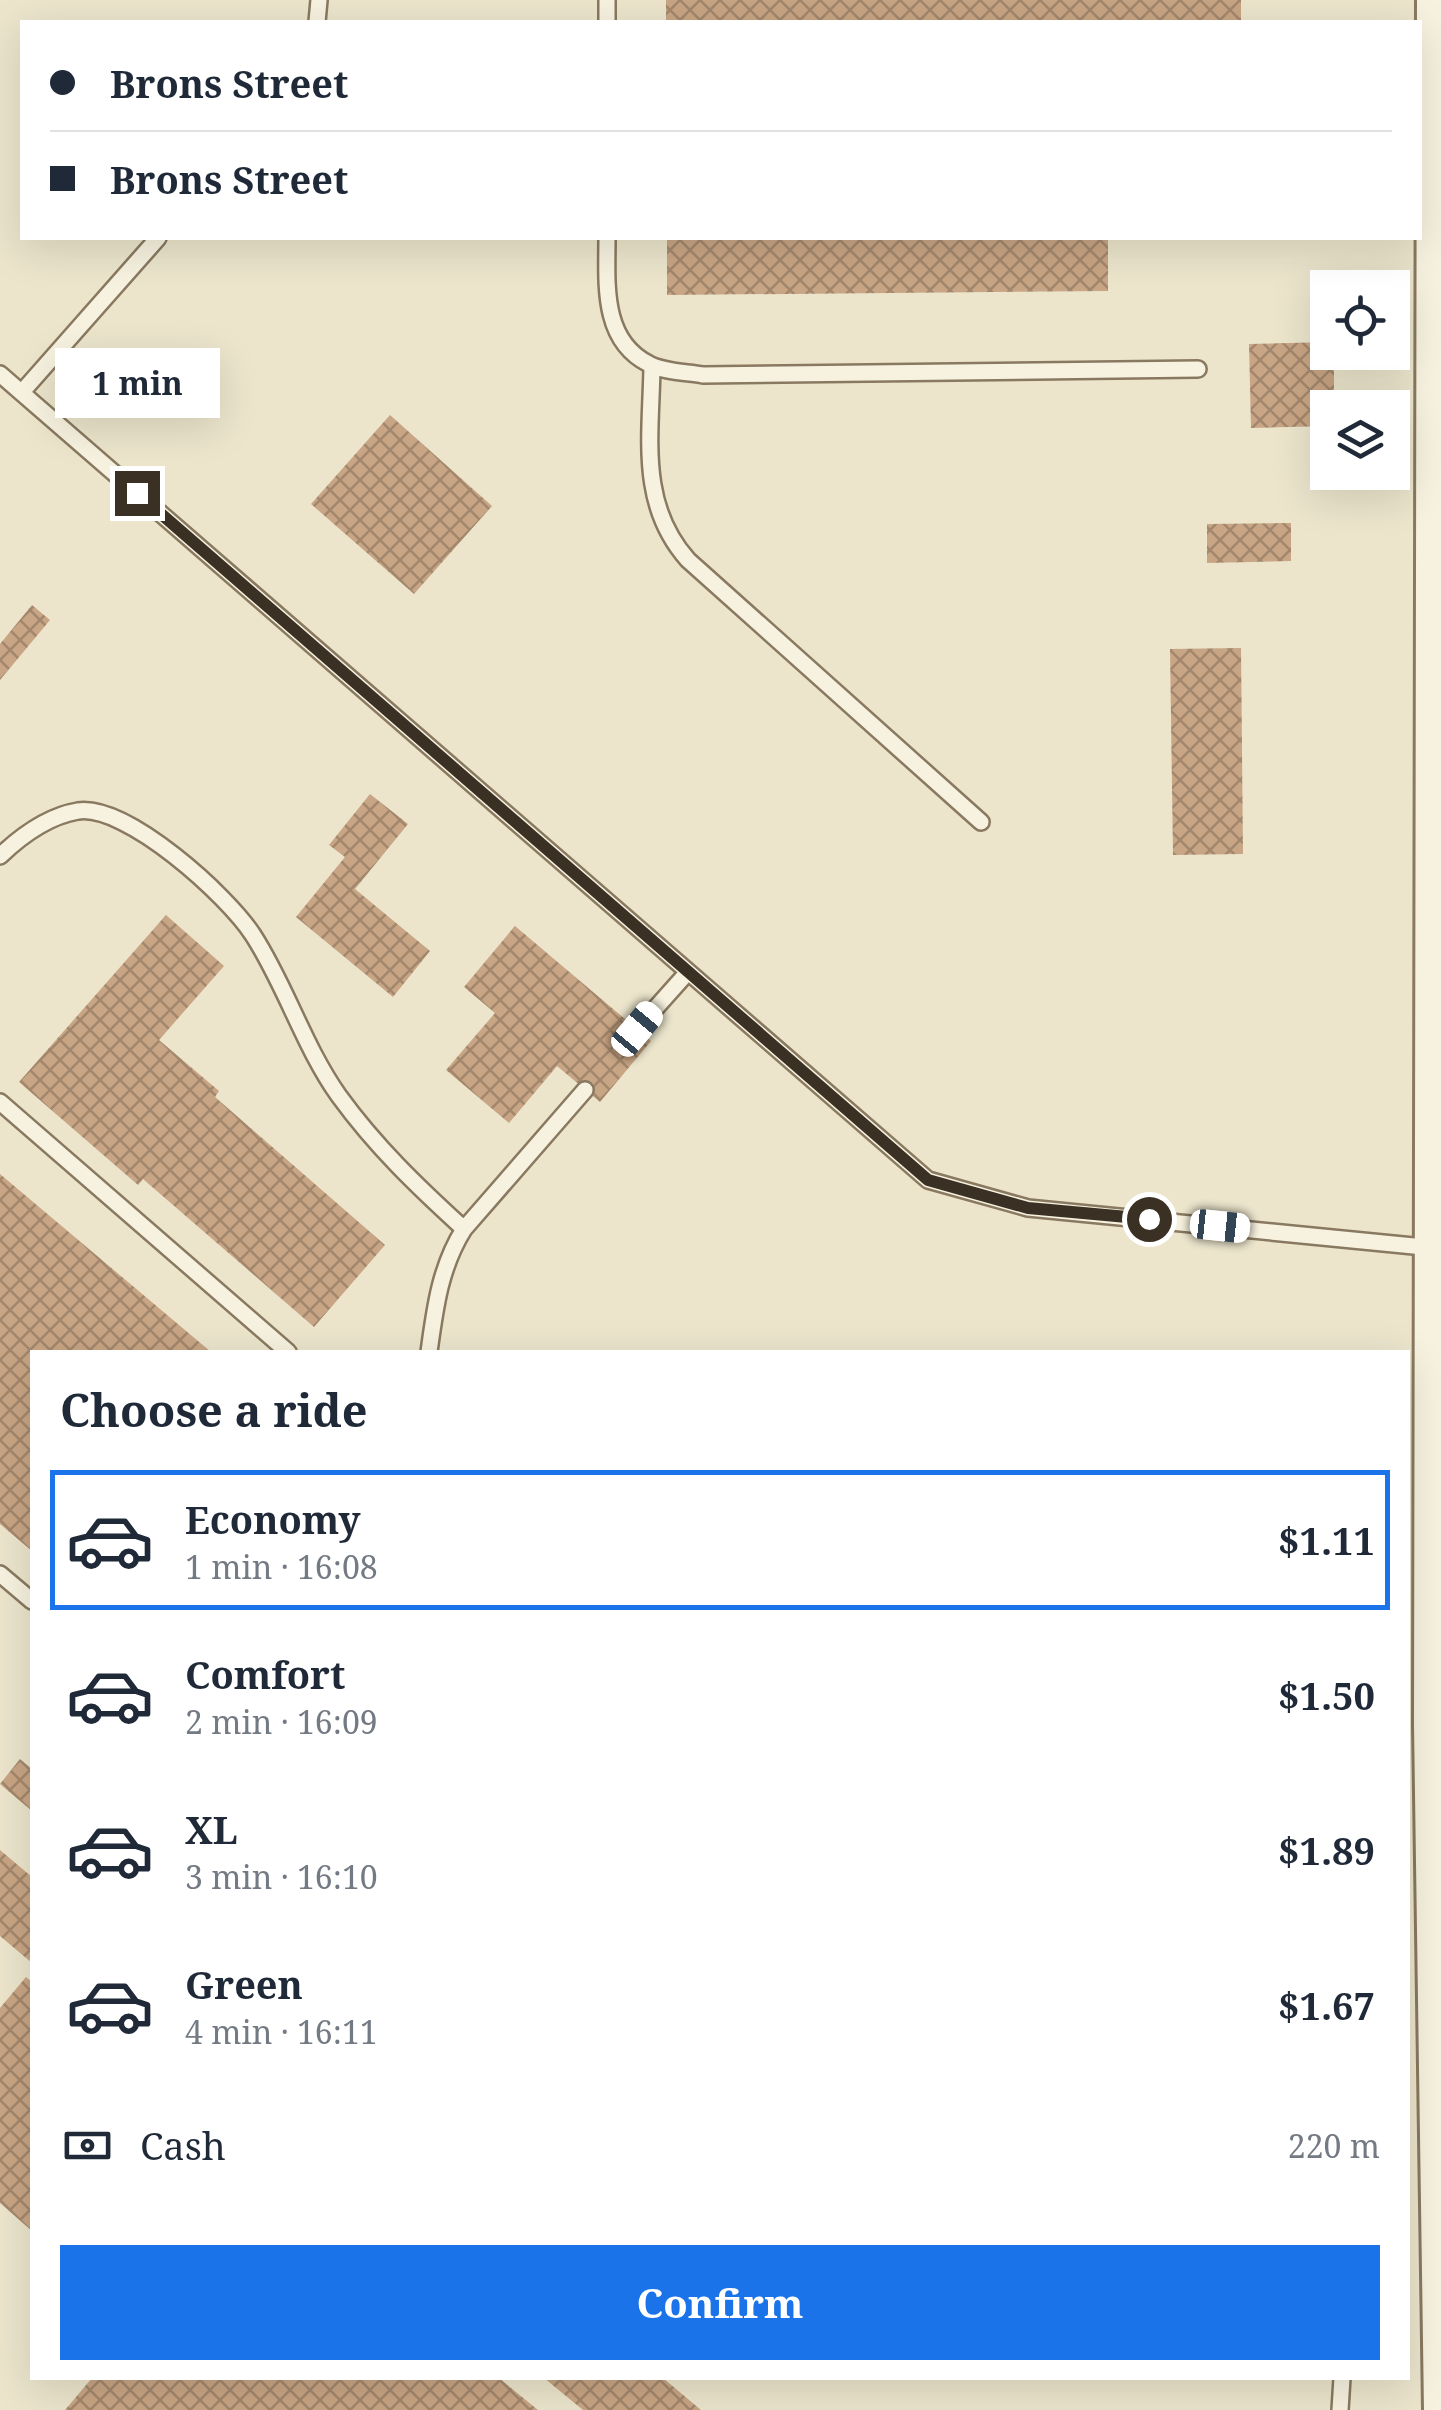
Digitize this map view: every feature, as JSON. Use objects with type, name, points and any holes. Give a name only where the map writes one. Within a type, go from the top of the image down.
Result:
[{"type":"street","points":[[1433,0],[1437,193],[1434,1248],[1419,1725],[1440,2410]]},
{"type":"lane","points":[[22,392],[156,240]]},
{"type":"lane","points":[[606,240],[606,300],[617,334],[631,352],[652,366],[703,375],[1198,369]]},
{"type":"lane","points":[[652,366],[653,494],[670,540],[981,822]]},
{"type":"lane","points":[[0,374],[928,1180],[1028,1208],[1434,1248]]},
{"type":"lane","points":[[0,856],[17,840],[53,818],[82,810],[133,826],[172,854],[232,906],[254,937],[336,1093],[394,1165],[464,1229]]},
{"type":"lane","points":[[637,1029],[686,973]]},
{"type":"lane","points":[[429,1350],[442,1275],[450,1252],[464,1229],[585,1090]]},
{"type":"lane","points":[[0,1102],[286,1350]]},
{"type":"lane","points":[[0,1574],[30,1599]]},
{"type":"lane","points":[[1340,2410],[1342,2380]]},
{"type":"building","points":[[666,0],[1241,0],[1241,20],[666,20]]},
{"type":"building","points":[[667,240],[1108,240],[1108,291],[667,295]]},
{"type":"building","points":[[1310,342],[1310,370],[1334,370],[1334,390],[1310,390],[1310,426],[1251,428],[1249,344]]},
{"type":"building","points":[[390,415],[492,506],[414,594],[311,504]]},
{"type":"building","points":[[1291,523],[1291,561],[1207,563],[1207,524]]},
{"type":"building","points":[[32,605],[50,620],[0,680],[0,644]]},
{"type":"building","points":[[1241,648],[1243,854],[1173,855],[1170,649]]},
{"type":"building","points":[[370,794],[408,824],[355,889],[430,951],[393,997],[296,917],[345,857],[329,845]]},
{"type":"building","points":[[166,915],[224,966],[159,1040],[219,1091],[215,1097],[385,1245],[314,1327],[143,1179],[138,1185],[19,1082]]},
{"type":"building","points":[[515,926],[651,1041],[600,1102],[557,1066],[509,1123],[446,1070],[495,1013],[464,987]]},
{"type":"building","points":[[0,1174],[209,1350],[30,1350],[30,1549],[0,1524]]},
{"type":"building","points":[[20,1759],[30,1767],[30,1809],[0,1784]]},
{"type":"building","points":[[0,1850],[30,1875],[30,1961],[0,1936]]},
{"type":"building","points":[[26,1977],[30,1980],[30,2229],[0,2203],[0,2008]]},
{"type":"building","points":[[90,2380],[501,2380],[538,2410],[65,2410]]},
{"type":"building","points":[[546,2380],[665,2380],[701,2410],[583,2410]]},
{"type":"route","points":[[137,493],[928,1180],[1028,1208],[1149,1219]]}]
